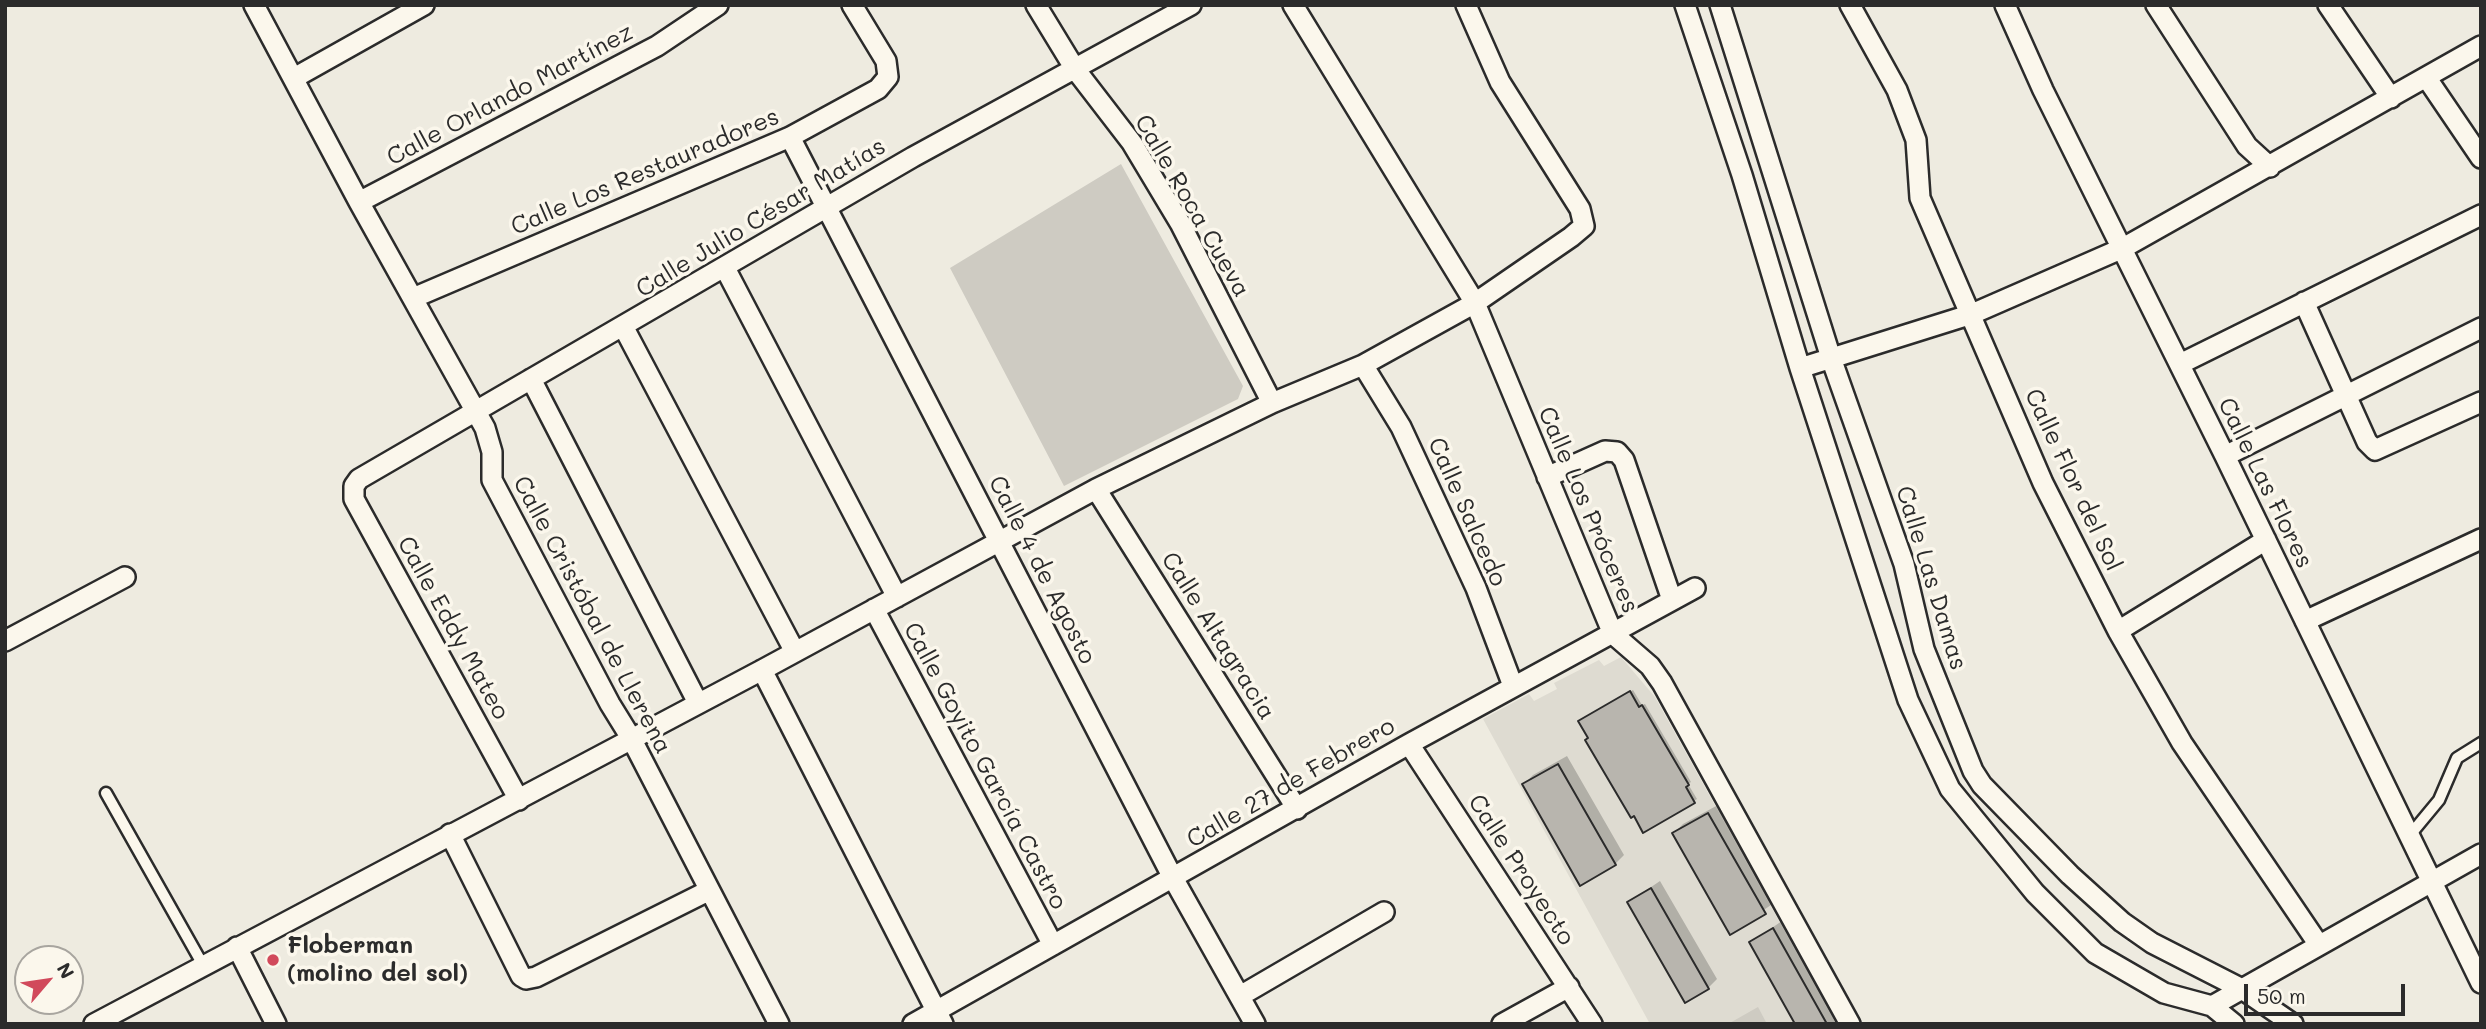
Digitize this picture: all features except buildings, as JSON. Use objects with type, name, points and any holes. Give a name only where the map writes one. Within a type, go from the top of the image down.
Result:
[{"type":"street","name":"Calle Cristóbal de Llerena","points":[[254,5],[359,202],[485,428],[492,452],[492,480],[610,704],[631,738],[779,1024]]},
{"type":"street","points":[[294,78],[424,5]]},
{"type":"street","name":"Calle Orlando Martínez","points":[[359,202],[657,46],[718,5]]},
{"type":"street","name":"Calle Los Restauradores","points":[[413,298],[790,137],[878,89],[888,78],[886,61],[852,5]]},
{"type":"street","name":"Calle Roca Cueva","points":[[1036,5],[1075,69],[1132,143],[1180,223],[1272,403]]},
{"type":"street","name":"Calle Julio César Matías","points":[[359,479],[475,410],[624,328],[827,208],[1191,5]]},
{"type":"street","name":"Calle Los Próceres","points":[[1293,5],[1475,303],[1613,634],[1650,666],[1662,682],[1850,1024]]},
{"type":"street","points":[[94,1024],[519,800],[1096,489],[1272,403],[1363,365],[1475,303],[1584,226],[1580,209],[1500,82],[1466,5]]},
{"type":"street","points":[[1685,5],[1742,175],[1800,368],[1908,700],[1950,789],[2035,892],[2095,953],[2164,993],[2212,1006],[2235,1024]]},
{"type":"street","name":"Calle Las Damas","points":[[1720,5],[1831,358],[1904,564],[1924,649],[1973,771],[1982,785],[2070,875],[2122,922],[2152,943],[2242,989],[2293,1024]]},
{"type":"street","name":"Calle Flor del Sol","points":[[1850,5],[1901,103],[1916,140],[1920,198],[2043,483],[2118,631],[2182,743],[2319,944]]},
{"type":"street","name":"Calle Las Flores","points":[[2005,5],[2043,90],[2180,364],[2481,983]]},
{"type":"street","points":[[2156,5],[2247,146],[2270,167]]},
{"type":"street","points":[[2328,5],[2390,98]]},
{"type":"street","points":[[1800,368],[1972,314],[2123,248],[2481,46]]},
{"type":"street","points":[[2426,77],[2481,158]]},
{"type":"street","name":"Calle 4 de Agosto","points":[[790,137],[1173,878],[1255,1024]]},
{"type":"street","points":[[1742,175],[1772,166]]},
{"type":"street","points":[[2180,364],[2481,215]]},
{"type":"street","name":"Calle Goyito García Castro","points":[[725,268],[897,597]]},
{"type":"street","points":[[2304,302],[2367,442],[2375,450],[2481,402]]},
{"type":"street","points":[[624,328],[795,652]]},
{"type":"street","points":[[2225,456],[2481,328]]},
{"type":"street","name":"Calle Salcedo","points":[[1363,365],[1401,427],[1476,589],[1513,686]]},
{"type":"street","points":[[531,379],[698,703]]},
{"type":"street","points":[[1547,477],[1605,451],[1616,453],[1624,460],[1672,600]]},
{"type":"street","name":"Calle Eddy Mateo","points":[[359,479],[354,486],[354,499],[519,800]]},
{"type":"street","name":"Calle Altagracia","points":[[1096,489],[1297,809]]},
{"type":"street","points":[[2305,621],[2481,539]]},
{"type":"street","points":[[2118,631],[2266,540]]},
{"type":"street","points":[[5,641],[124,577]]},
{"type":"street","name":"Calle 27 de Febrero","points":[[913,1024],[939,1017],[1053,945],[1513,686],[1695,588]]},
{"type":"street","name":"Calle Goyito García Castro","points":[[874,609],[1053,945]]},
{"type":"street","points":[[762,670],[939,1017]]},
{"type":"street","name":"Calle Proyecto","points":[[1409,744],[1592,1024]]},
{"type":"street","points":[[1950,789],[1973,771]]},
{"type":"street","points":[[450,834],[521,975],[526,979],[536,977],[708,891]]},
{"type":"street","points":[[2212,1006],[2481,854]]},
{"type":"street","points":[[1240,996],[1384,912]]},
{"type":"street","points":[[237,947],[276,1024]]},
{"type":"street","points":[[1502,1024],[1569,987]]},
{"type":"lane","points":[[2410,835],[2439,800],[2457,758],[2481,743]]},
{"type":"lane","points":[[106,793],[203,965]]},
{"type":"shaded area","points":[[1121,164],[1243,386],[1238,399],[1064,486],[950,268]]},
{"type":"shaded area","points":[[1621,657],[1655,697],[1836,1024],[1650,1024],[1483,719],[1529,694],[1534,701],[1557,689],[1554,683],[1599,660],[1604,666]]},
{"type":"shaded area","points":[[1758,1007],[1767,1024],[1728,1024]]},
{"type":"place","name":"Floberman (molino del sol)","points":[[273,960]]}]
